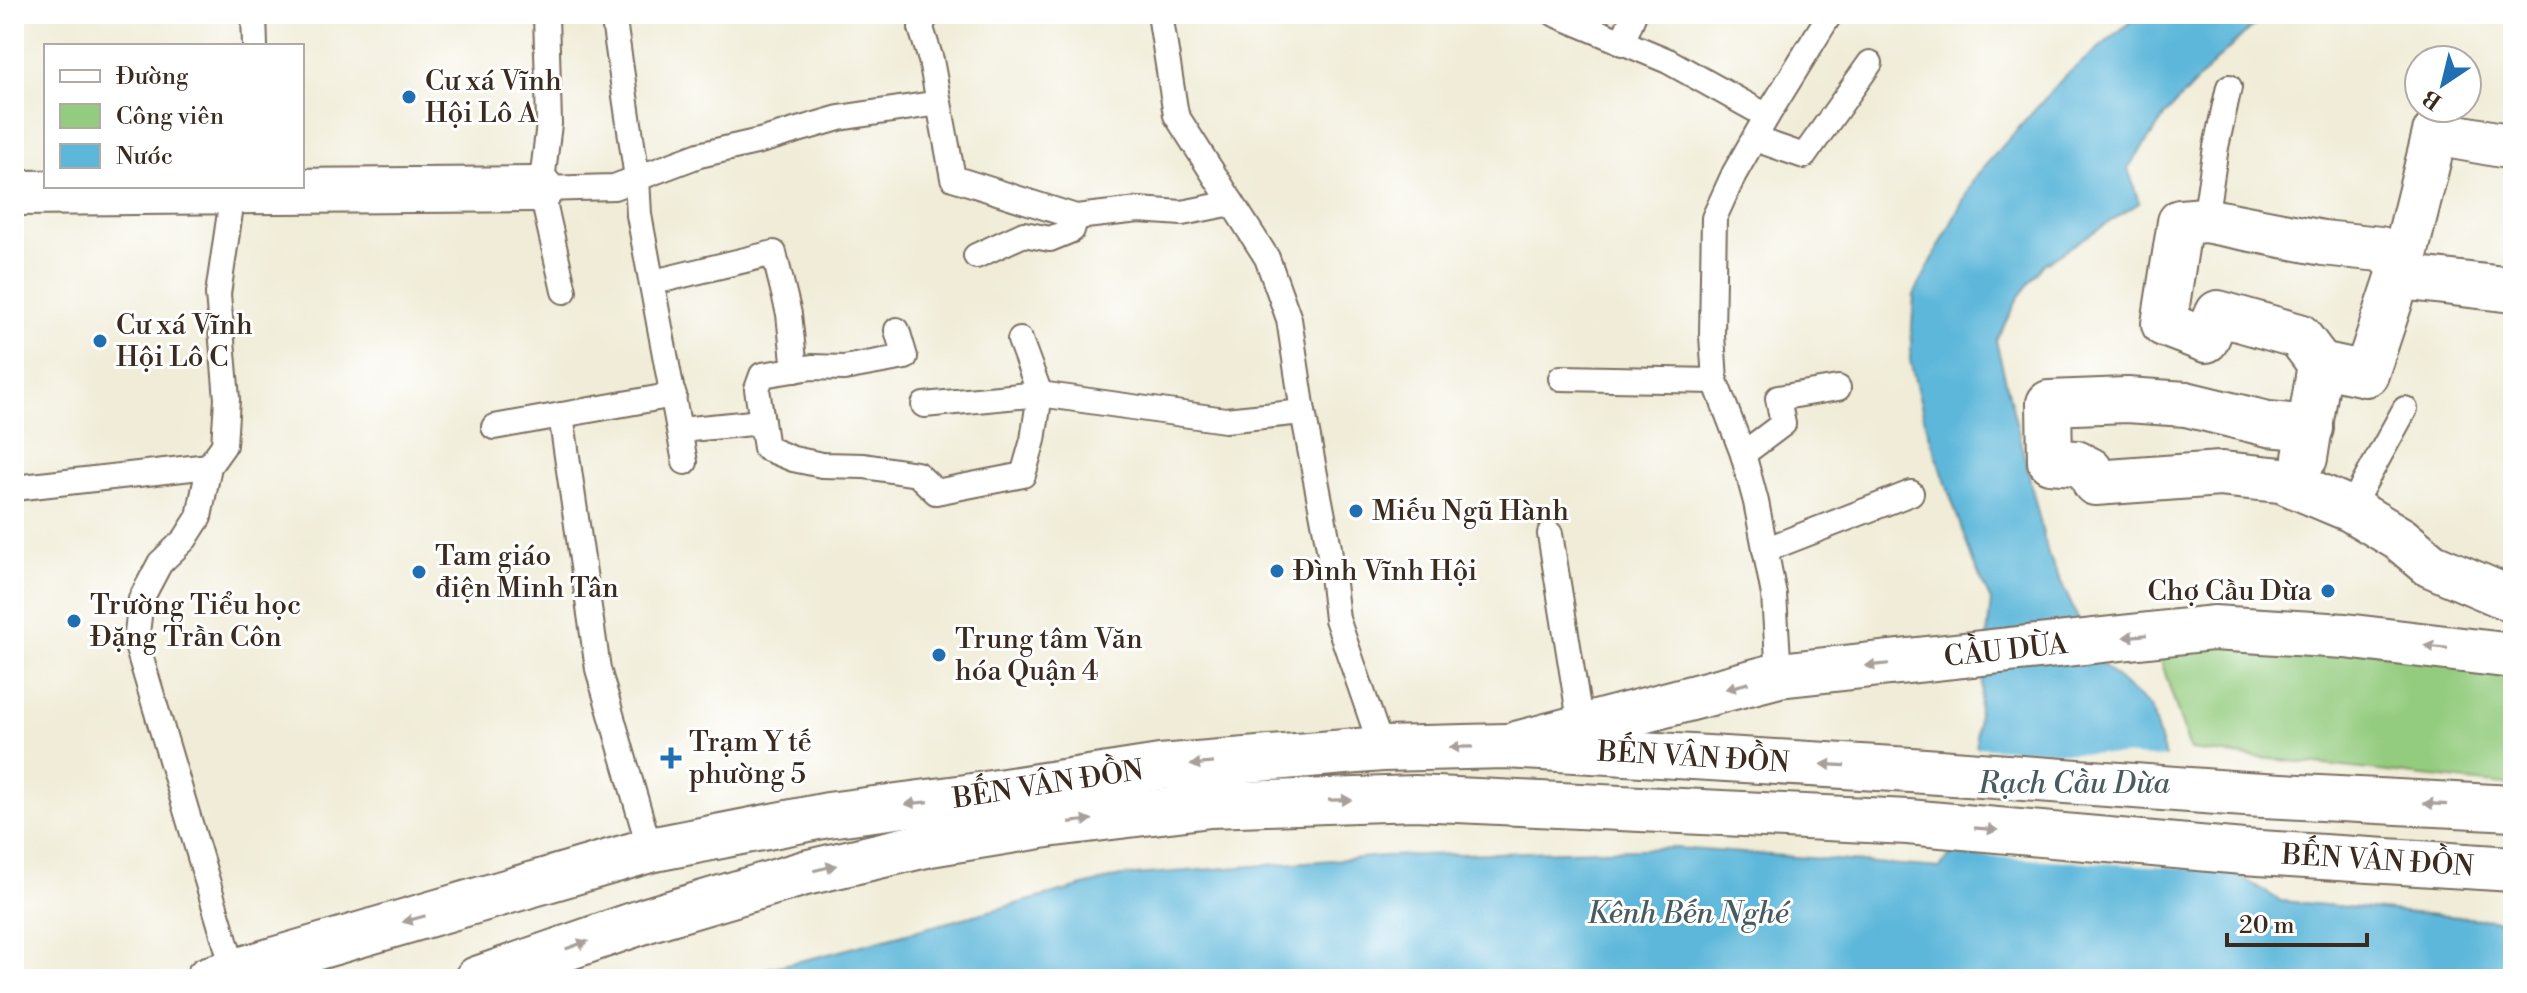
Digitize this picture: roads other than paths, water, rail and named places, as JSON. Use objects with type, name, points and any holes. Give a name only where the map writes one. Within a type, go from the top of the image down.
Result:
[{"type":"main road","points":[[2513,147],[2435,133],[2403,263],[2366,374],[2320,364],[2299,336],[2218,313],[2206,340],[2164,324],[2180,222],[2205,220],[2323,243],[2380,249],[2403,263],[2418,279],[2513,290]]},
{"type":"main road","points":[[14,193],[541,189]]},
{"type":"main road","points":[[2300,488],[2320,364]]},
{"type":"main road","points":[[2311,428],[2268,424],[2186,404],[2127,400],[2049,403],[2050,461],[2076,463],[2090,470],[2095,483],[2220,474],[2281,480],[2350,509],[2400,539],[2431,565],[2513,600]]},
{"type":"main road","name":"CẦU DỪA","points":[[1506,746],[1796,673],[2213,628],[2345,636],[2513,656]]},
{"type":"main road","name":"BẾN VÂN ĐỒN","points":[[221,975],[650,850],[828,815],[1160,767],[1382,749],[1506,746],[2245,794],[2513,808]]},
{"type":"main road","name":"BẾN VÂN ĐỒN","points":[[477,979],[650,919],[805,873],[930,844],[1047,825],[1210,805],[1415,798],[1908,822],[2243,852],[2513,869]]},
{"type":"lane","points":[[254,14],[255,44]]},
{"type":"lane","points":[[546,14],[549,124],[541,189],[564,291]]},
{"type":"lane","points":[[926,14],[921,28],[931,60],[953,178],[1076,217],[1139,210],[1182,213],[1232,203]]},
{"type":"lane","points":[[1160,14],[1176,115],[1267,258],[1289,319],[1329,548],[1337,619],[1382,749]]},
{"type":"lane","points":[[1555,14],[1668,61],[1767,116]]},
{"type":"lane","points":[[1622,43],[1634,14]]},
{"type":"lane","points":[[1796,673],[1774,595],[1743,454],[1715,381],[1712,335],[1714,218],[1734,174],[1830,14]]},
{"type":"lane","points":[[615,28],[637,178],[639,215],[654,282],[685,462]]},
{"type":"lane","points":[[1755,139],[1804,156],[1870,63]]},
{"type":"lane","points":[[2205,220],[2229,87]]},
{"type":"lane","points":[[541,189],[614,187],[699,155],[839,118],[939,103]]},
{"type":"lane","points":[[221,975],[136,642],[141,599],[160,563],[185,539],[199,517],[209,466],[224,445],[227,399],[218,294],[235,189]]},
{"type":"lane","points":[[976,256],[1024,234],[1050,239],[1072,230],[1076,217]]},
{"type":"lane","points":[[654,282],[774,253],[789,314],[795,370]]},
{"type":"lane","points":[[897,330],[905,357],[844,368],[762,375],[757,389],[766,448],[793,459],[822,465],[864,466],[917,474],[936,492],[1023,475],[1033,440],[1040,394],[1020,340]]},
{"type":"lane","points":[[1561,378],[1715,381]]},
{"type":"lane","points":[[1743,454],[1783,424],[1778,398],[1838,388]]},
{"type":"lane","points":[[924,405],[1040,394],[1225,420],[1303,412]]},
{"type":"lane","points":[[494,427],[674,395]]},
{"type":"lane","points":[[2350,509],[2405,409]]},
{"type":"lane","points":[[561,415],[598,669],[650,850]]},
{"type":"lane","points":[[680,430],[762,422]]},
{"type":"lane","points":[[14,488],[209,466]]},
{"type":"lane","points":[[1765,550],[1911,493]]},
{"type":"lane","points":[[1550,534],[1581,727]]},
{"type":"water","points":[[2140,14],[2266,14],[2167,113],[2128,168],[2139,203],[2044,264],[2018,298],[1996,341],[2048,554],[2097,660],[2151,708],[2190,846],[2281,901],[2513,922],[2513,979],[722,979],[821,956],[1121,876],[1385,856],[1676,848],[1940,868],[1981,816],[1976,735],[1991,601],[1973,562],[1925,422],[1910,360],[1914,295],[1975,177],[2064,77]]},
{"type":"place","name":"Cư xá Vĩnh Hội Lô A","points":[[409,97]]},
{"type":"place","name":"Cư xá Vĩnh Hội Lô C","points":[[100,341]]},
{"type":"place","name":"Miếu Ngũ Hành","points":[[1356,511]]},
{"type":"place","name":"Đình Vĩnh Hội","points":[[1277,571]]},
{"type":"place","name":"Tam giáo điện Minh Tân","points":[[419,572]]},
{"type":"place","name":"Chợ Cầu Dừa","points":[[2328,591]]},
{"type":"place","name":"Trường Tiểu học Đặng Trần Côn","points":[[74,621]]},
{"type":"place","name":"Trung tâm Văn hóa Quận 4","points":[[939,655]]},
{"type":"place","name":"Trạm Y tế phường 5","points":[[671,758]]},
{"type":"water label","name":"Rạch Cầu Dừa","points":[[2074,784]]},
{"type":"water label","name":"Kênh Bến Nghé","points":[[1688,914]]}]
